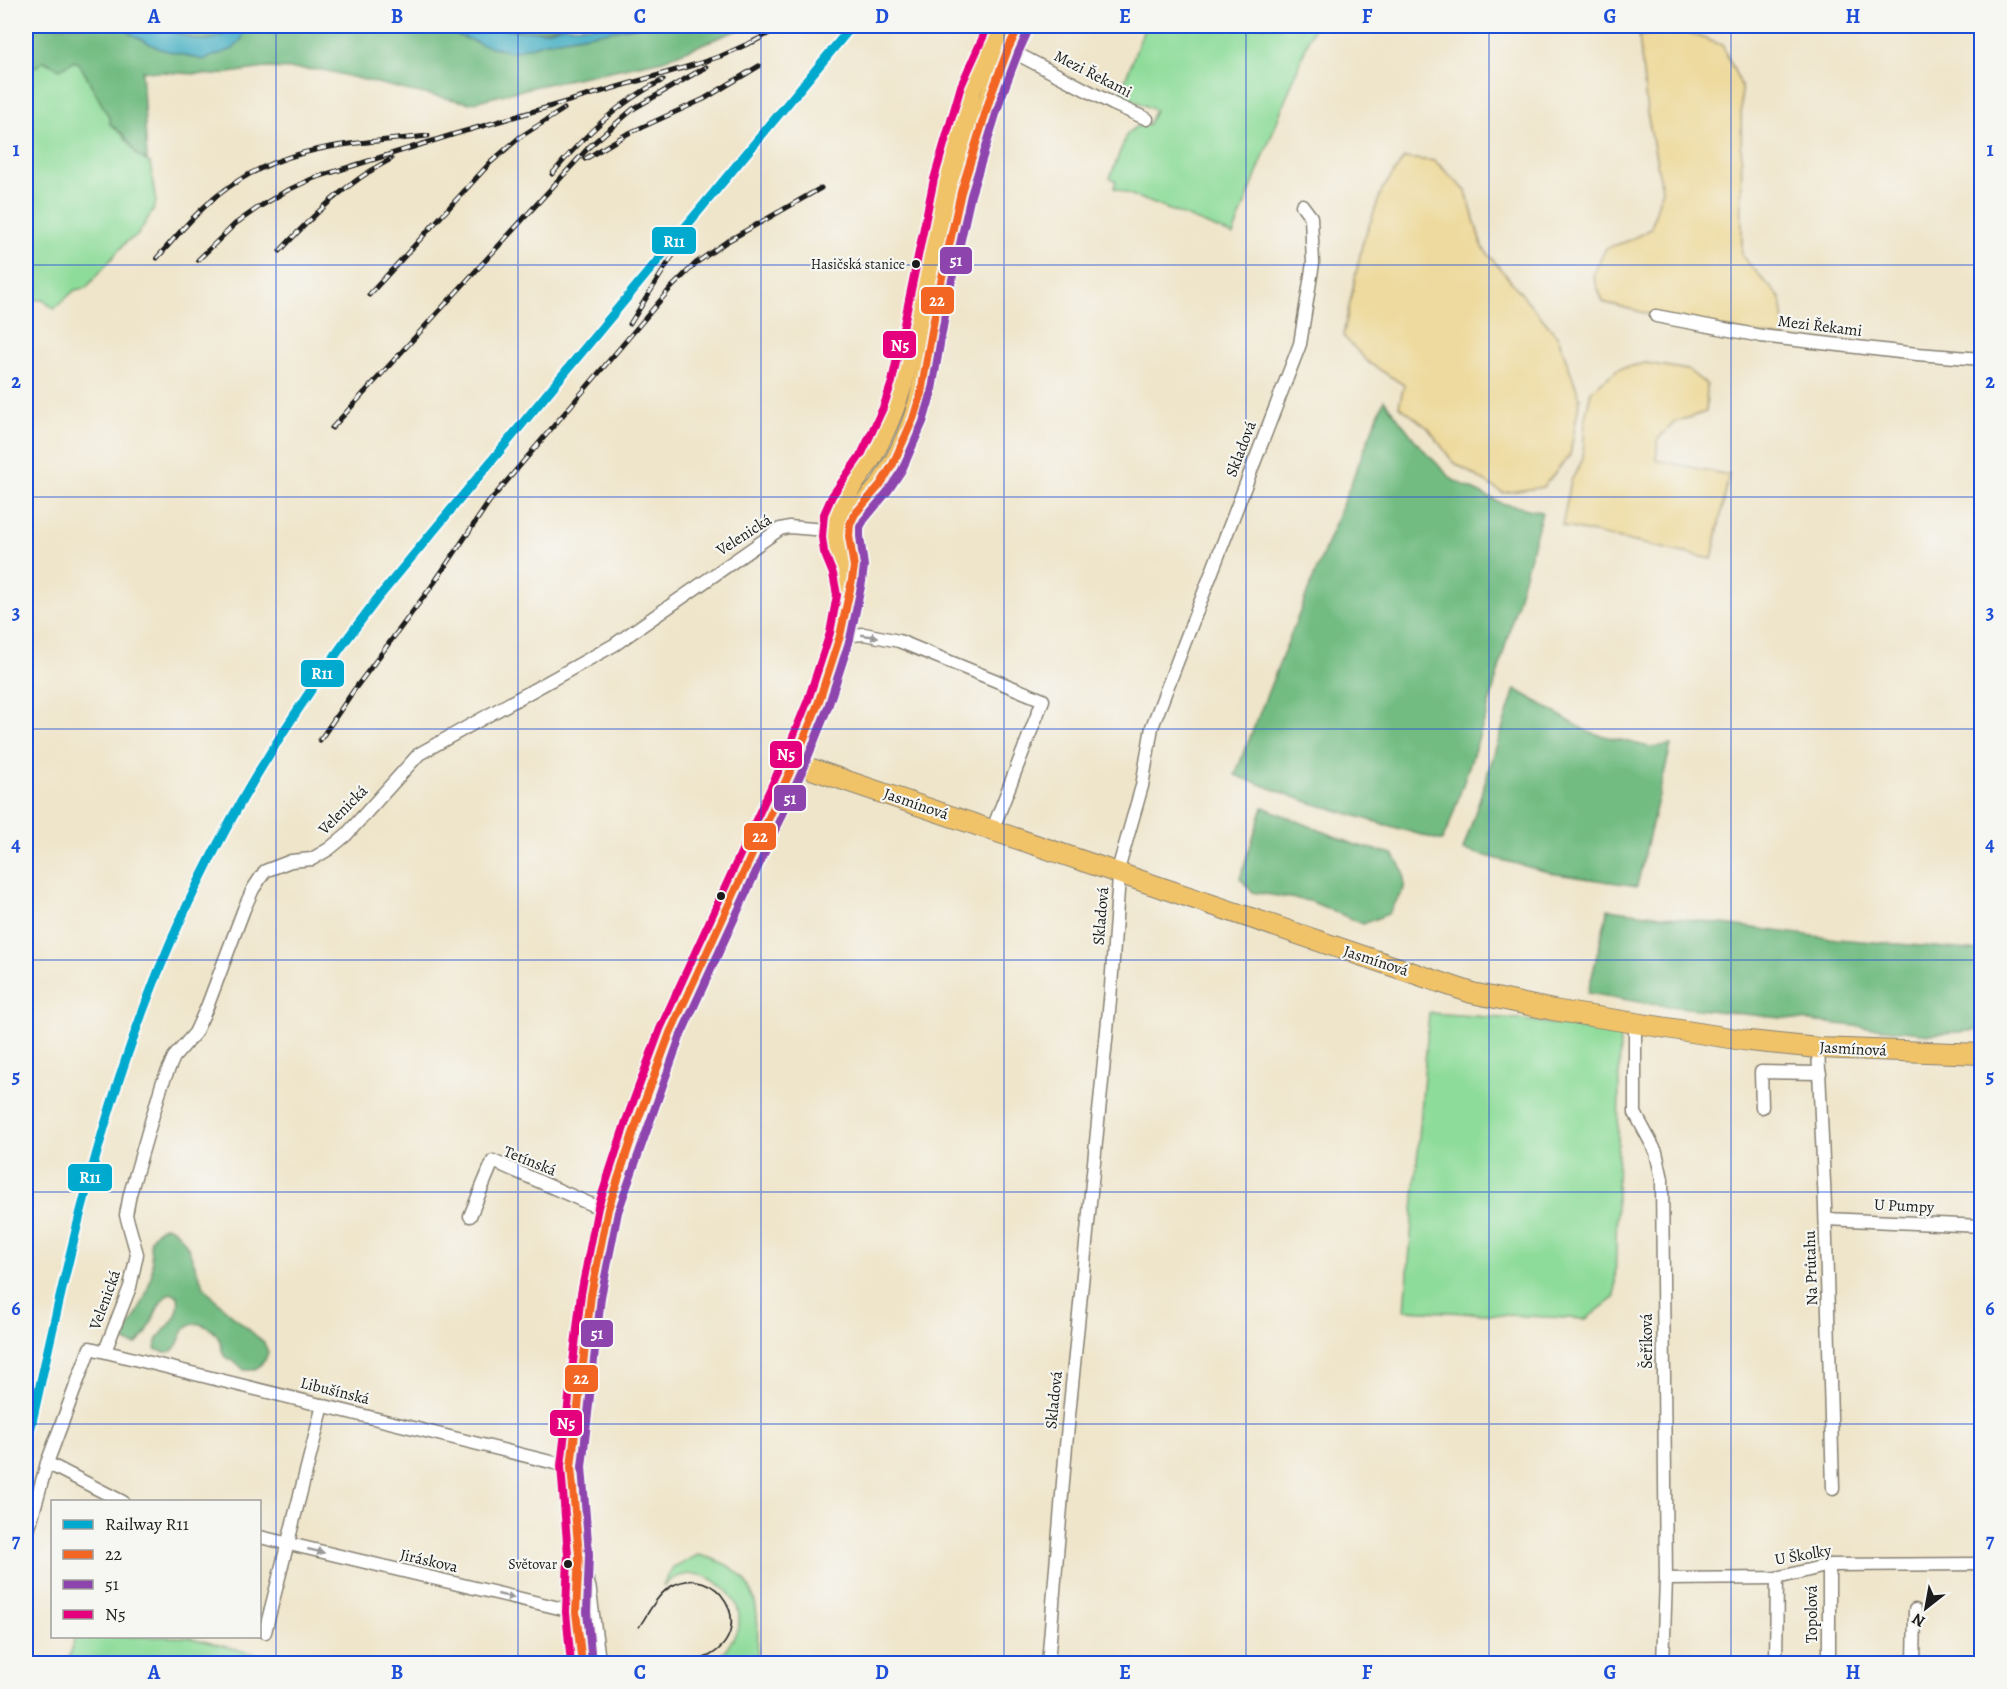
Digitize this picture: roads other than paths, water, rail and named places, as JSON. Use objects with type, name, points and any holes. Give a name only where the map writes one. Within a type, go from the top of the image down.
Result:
[{"type":"main road","points":[[845,525],[837,508],[871,458],[893,412],[902,385],[944,182],[971,89],[999,39],[1019,26]]},
{"type":"main road","points":[[794,763],[818,704],[840,636],[848,596],[843,571],[834,550],[845,525],[880,485],[904,443],[921,393],[939,291],[999,39]]},
{"type":"main road","name":"Jasmínová","points":[[794,763],[1472,993],[1749,1041],[1818,1048],[1982,1054]]},
{"type":"street","name":"Mezi Řekami","points":[[999,39],[1113,104],[1147,119]]},
{"type":"street","name":"Skladová","points":[[1048,1664],[1066,1446],[1121,875],[1120,863],[1142,786],[1152,728],[1300,344],[1312,262],[1311,217],[1302,205]]},
{"type":"street","name":"Mezi Řekami","points":[[1656,316],[1761,336],[1982,359]]},
{"type":"street","name":"Velenická","points":[[105,1351],[130,1287],[137,1254],[126,1215],[162,1084],[174,1057],[195,1033],[244,909],[265,871],[291,861],[312,859],[329,849],[346,835],[419,754],[614,645],[780,529],[845,525]]},
{"type":"street","points":[[840,636],[864,634],[899,641],[1043,700],[992,831]]},
{"type":"street","points":[[582,1664],[576,1612],[579,1555],[571,1467],[591,1295],[600,1242],[608,1209],[636,1125],[670,1033],[794,763]]},
{"type":"street","name":"Šeříková","points":[[1635,1023],[1635,1113],[1656,1152],[1662,1179],[1666,1579],[1663,1664]]},
{"type":"street","name":"Na Průtahu","points":[[1818,1048],[1826,1218],[1833,1488]]},
{"type":"street","points":[[1762,1107],[1761,1072],[1820,1073]]},
{"type":"street","name":"Tetínská","points":[[470,1216],[493,1161],[590,1204],[608,1209]]},
{"type":"street","name":"U Pumpy","points":[[1826,1218],[1982,1226]]},
{"type":"street","name":"Velenická","points":[[26,1538],[47,1463],[90,1348]]},
{"type":"street","name":"Libušínská","points":[[90,1348],[571,1467]]},
{"type":"street","points":[[265,1632],[323,1405]]},
{"type":"street","points":[[47,1463],[119,1500]]},
{"type":"street","name":"Jiráskova","points":[[261,1537],[576,1612]]},
{"type":"street","points":[[579,1555],[588,1588],[598,1664]]},
{"type":"street","name":"U Školky","points":[[1666,1579],[1777,1578],[1829,1565],[1982,1564]]},
{"type":"street","name":"Topolová","points":[[1829,1565],[1829,1664]]},
{"type":"street","points":[[1776,1664],[1777,1578]]},
{"type":"street","points":[[576,1612],[589,1603]]},
{"type":"street","points":[[1914,1664],[1915,1610]]},
{"type":"water","points":[[122,26],[151,26],[204,40],[223,35],[224,26],[244,26],[242,39],[233,49],[203,60],[160,49],[131,34]]},
{"type":"water","points":[[440,26],[488,26],[515,31],[546,31],[564,26],[639,26],[547,42],[511,52],[483,45]]},
{"type":"tram line","points":[[639,1627],[656,1600],[665,1591],[687,1581],[703,1582],[716,1589],[726,1601],[731,1615],[730,1630],[724,1644],[704,1658],[664,1664]]},
{"type":"railway","points":[[753,42],[782,26]]},
{"type":"railway","points":[[198,260],[235,224],[259,207],[314,178],[455,134],[697,64],[761,38]]},
{"type":"railway","points":[[585,159],[627,134],[704,99],[759,66]]},
{"type":"railway","points":[[332,428],[590,146],[633,109],[706,67]]},
{"type":"railway","points":[[552,174],[577,146],[617,109],[663,80]]},
{"type":"railway","points":[[369,295],[490,163],[520,137],[564,109]]},
{"type":"railway","points":[[157,258],[217,196],[241,179],[266,166],[292,156],[344,145],[428,136]]},
{"type":"railway","points":[[280,251],[331,200],[360,178],[391,159]]},
{"type":"railway","points":[[320,740],[354,690],[434,583],[489,502],[670,289],[696,263],[726,242],[821,188]]},
{"type":"railway","points":[[630,324],[671,258],[693,229]]},
{"type":"rail line","name":"R11","points":[[26,1449],[78,1224],[126,1057],[168,949],[218,843],[246,792],[309,693],[377,599],[852,26]]},
{"type":"place","name":"Hasičská stanice","points":[[916,264]]},
{"type":"place","name":"Světovar","points":[[568,1564]]}]
